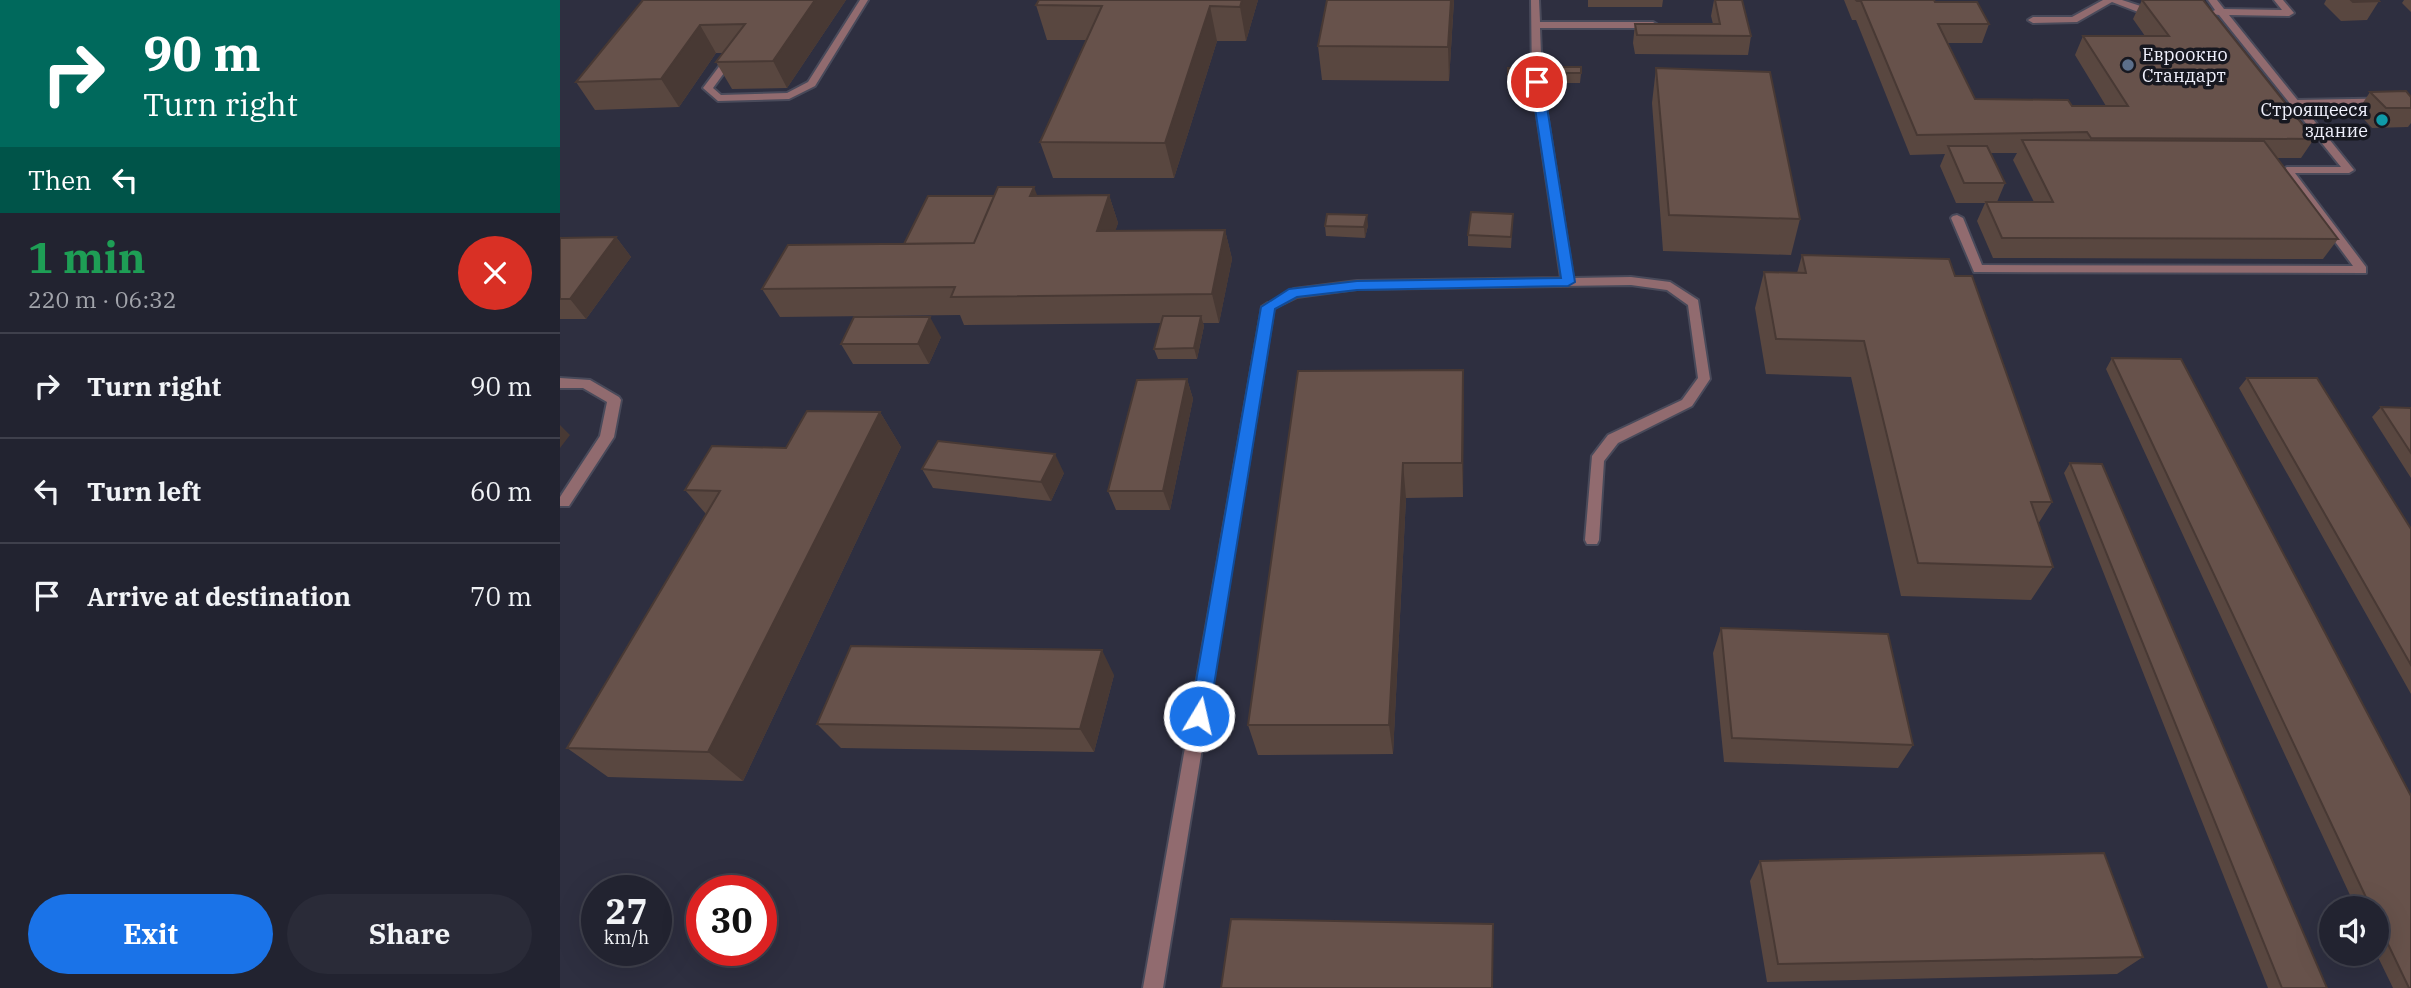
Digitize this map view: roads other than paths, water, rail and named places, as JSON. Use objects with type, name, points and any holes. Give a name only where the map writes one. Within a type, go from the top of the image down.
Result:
[{"type":"street","points":[[727,62],[708,88],[718,98],[789,96],[812,84],[864,0]]},
{"type":"street","points":[[1535,0],[1537,82],[1568,282]]},
{"type":"street","points":[[2033,20],[2074,20],[2112,0],[2146,12],[2160,12]]},
{"type":"street","points":[[1957,218],[1978,269],[2362,270],[2287,170],[2349,170],[2212,0]]},
{"type":"street","points":[[2199,12],[2289,13],[2278,0]]},
{"type":"street","points":[[1535,25],[1660,26]]},
{"type":"street","points":[[2295,103],[2411,101]]},
{"type":"street","points":[[1153,988],[1268,307],[1294,293],[1357,285],[1631,281],[1670,286],[1694,303],[1704,379],[1687,403],[1613,439],[1597,460],[1592,540]]},
{"type":"street","points":[[560,383],[585,383],[614,400],[607,437],[564,502]]},
{"type":"place","name":"Евроокно Стандарт","points":[[2128,65]]},
{"type":"place","name":"Строящееся здание","points":[[2382,120]]}]
